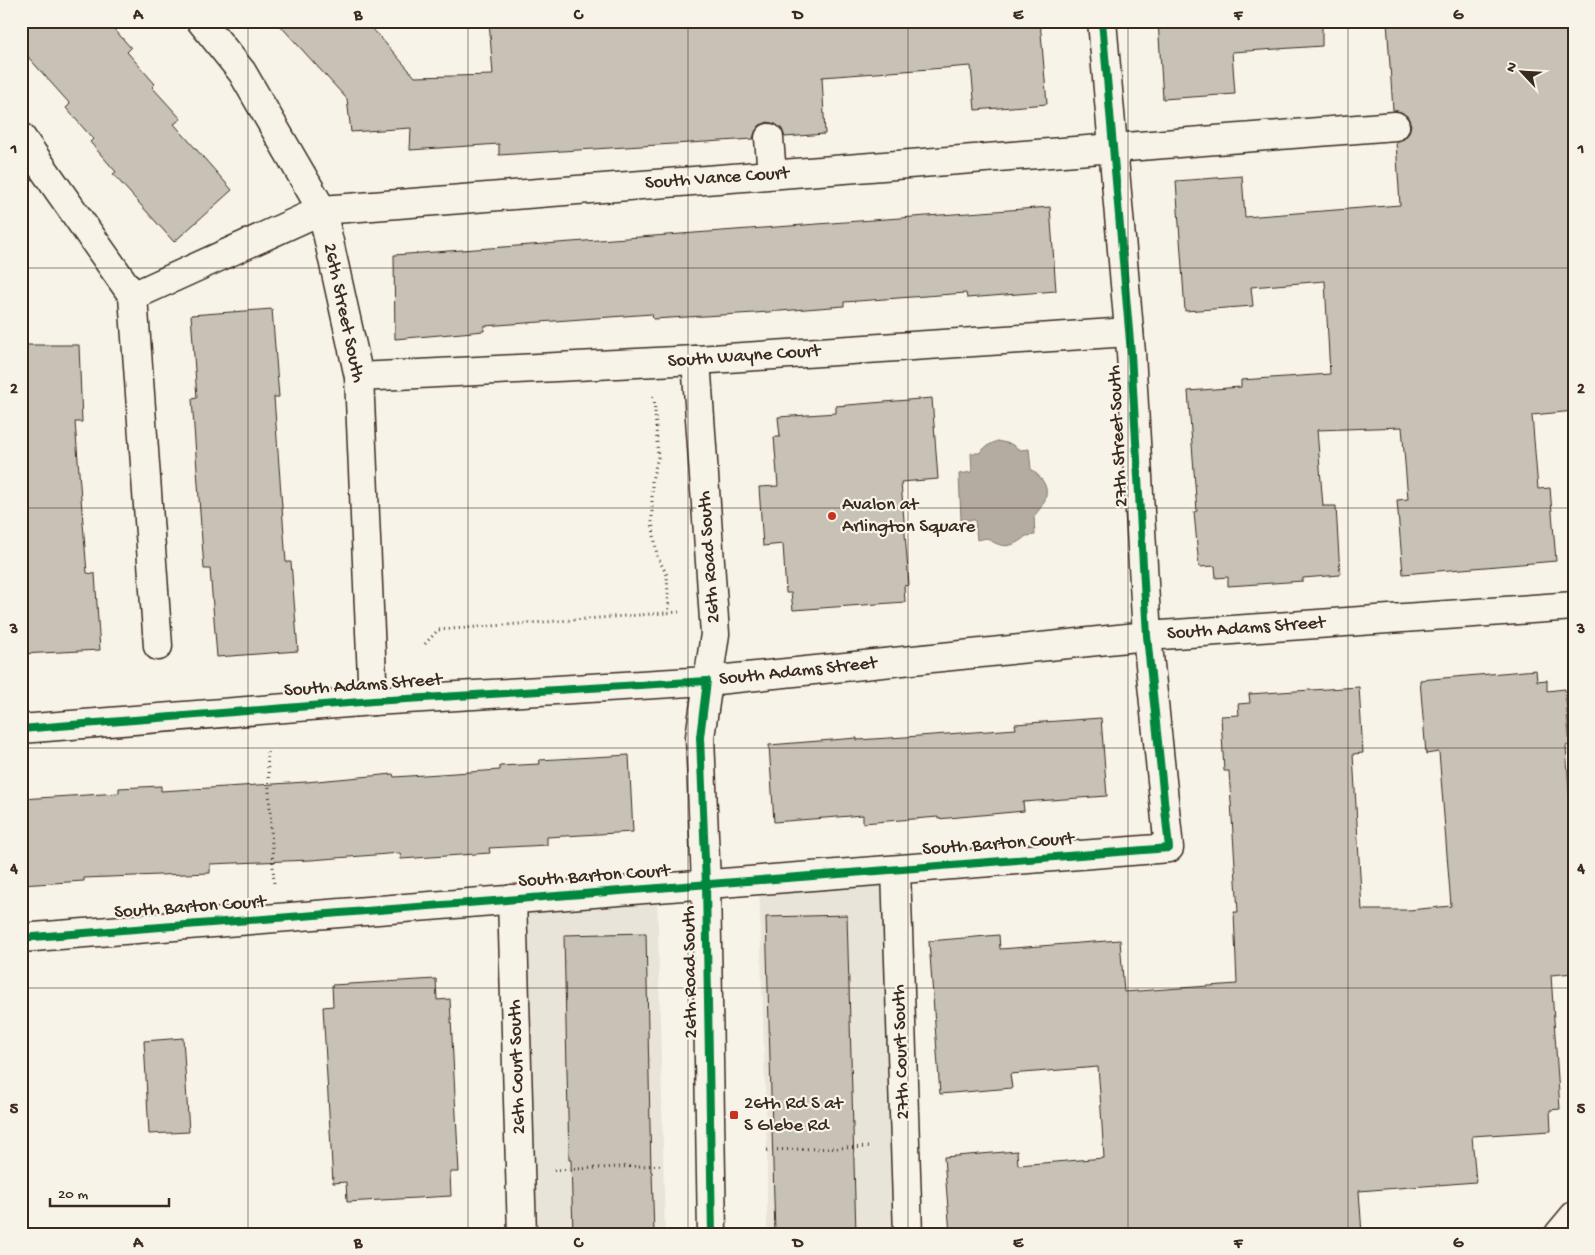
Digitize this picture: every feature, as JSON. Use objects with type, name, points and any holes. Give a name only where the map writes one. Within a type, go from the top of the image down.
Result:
[{"type":"street","name":"26th Street South","points":[[201,21],[242,72],[322,210],[359,377],[373,701]]},
{"type":"street","name":"27th Street South","points":[[1102,21],[1129,332],[1147,636],[1169,848]]},
{"type":"street","name":"South Vance Court","points":[[133,296],[322,210],[1395,126]]},
{"type":"street","points":[[21,137],[133,296],[158,646]]},
{"type":"street","points":[[769,138],[772,174]]},
{"type":"street","name":"South Wayne Court","points":[[359,377],[696,360],[1129,332]]},
{"type":"street","name":"26th Road South","points":[[696,360],[715,634],[700,737],[706,884],[712,1234]]},
{"type":"street","name":"South Adams Street","points":[[21,729],[373,701],[708,681],[1147,636],[1574,606]]},
{"type":"street","name":"South Barton Court","points":[[21,938],[1169,848]]},
{"type":"street","name":"27th Court South","points":[[896,870],[908,1234]]},
{"type":"street","name":"26th Court South","points":[[512,899],[522,1234]]},
{"type":"street","points":[[1559,1234],[1574,1216]]},
{"type":"path","points":[[653,394],[658,457],[652,480],[652,521],[657,556],[667,575],[669,613]]},
{"type":"path","points":[[425,644],[438,630],[682,612]]},
{"type":"path","points":[[267,752],[276,918]]},
{"type":"path","points":[[767,1150],[904,1146]]},
{"type":"path","points":[[521,1172],[663,1165]]},
{"type":"shaded area","points":[[997,441],[1011,444],[1020,450],[1029,449],[1031,469],[1042,480],[1046,491],[1044,503],[1034,516],[1035,535],[1026,536],[1016,543],[1007,546],[992,542],[987,538],[977,540],[975,520],[961,520],[959,474],[972,472],[971,453],[979,453]]},
{"type":"shaded area","points":[[896,870],[908,1234],[767,1234],[767,1150],[759,880]]},
{"type":"shaded area","points":[[657,888],[665,1234],[522,1234],[512,899]]},
{"type":"building","points":[[21,21],[107,21],[131,48],[127,52],[155,84],[152,87],[181,119],[174,124],[232,190],[174,242],[113,174],[116,172],[90,142],[93,139],[66,108],[70,104],[21,49]]},
{"type":"building","points":[[276,21],[366,21],[415,77],[493,75],[489,21],[1040,21],[1047,104],[975,110],[971,66],[822,77],[825,134],[785,137],[782,129],[768,122],[760,125],[753,139],[499,155],[499,144],[410,150],[411,128],[351,132],[347,99]]},
{"type":"building","points":[[1158,21],[1322,21],[1322,46],[1232,52],[1235,94],[1163,99]]},
{"type":"building","points":[[1387,21],[1574,21],[1574,411],[1532,415],[1538,489],[1550,488],[1556,561],[1403,574],[1397,500],[1408,499],[1402,427],[1317,430],[1323,506],[1336,506],[1340,575],[1303,578],[1303,581],[1228,586],[1228,577],[1216,578],[1215,566],[1199,567],[1194,512],[1197,511],[1188,391],[1241,387],[1241,380],[1330,374],[1325,281],[1251,287],[1253,306],[1185,311],[1176,181],[1242,176],[1245,217],[1400,205],[1396,142],[1404,139],[1409,133],[1411,125],[1408,117],[1401,112],[1393,110]]},
{"type":"building","points":[[1050,207],[1056,291],[967,298],[966,293],[844,302],[844,306],[755,313],[653,319],[652,314],[484,326],[484,331],[395,339],[394,255]]},
{"type":"building","points":[[272,309],[279,397],[274,397],[286,562],[291,562],[298,651],[217,657],[210,569],[204,569],[192,399],[197,398],[191,315]]},
{"type":"building","points":[[21,345],[79,345],[82,422],[75,422],[87,573],[95,574],[100,650],[21,654]]},
{"type":"building","name":"Avalon at Arlington Square","points":[[932,398],[938,479],[901,482],[909,585],[904,586],[905,602],[793,610],[791,593],[786,593],[783,544],[763,546],[759,487],[778,486],[774,437],[780,437],[778,417],[836,413],[836,406]]},
{"type":"building","points":[[1536,670],[1537,681],[1547,680],[1547,691],[1565,689],[1570,745],[1566,746],[1571,818],[1574,818],[1574,973],[1551,975],[1560,1109],[1550,1110],[1551,1131],[1472,1136],[1476,1182],[1359,1191],[1362,1234],[950,1234],[944,1157],[1017,1151],[1018,1165],[1104,1158],[1100,1094],[1098,1067],[1010,1074],[1012,1088],[940,1094],[929,941],[999,935],[1000,949],[1120,940],[1124,992],[1237,984],[1234,912],[1238,912],[1229,771],[1224,771],[1221,716],[1239,715],[1238,704],[1250,703],[1249,694],[1359,687],[1363,753],[1353,754],[1362,910],[1409,910],[1451,906],[1439,752],[1426,754],[1420,680]]},
{"type":"building","points":[[1101,718],[1107,796],[1023,802],[1024,811],[938,819],[938,817],[863,823],[863,815],[774,822],[769,745],[1016,729],[1015,724]]},
{"type":"building","points":[[629,755],[633,832],[547,837],[547,845],[489,848],[490,853],[401,859],[400,853],[311,860],[210,864],[210,873],[84,878],[84,881],[21,885],[21,799],[119,793],[119,788],[161,786],[161,791],[306,782],[393,774],[394,777],[500,770],[500,766],[540,764],[539,760]]},
{"type":"building","points":[[847,915],[856,1234],[775,1234],[766,917]]},
{"type":"building","points":[[646,933],[654,1234],[573,1234],[571,1160],[569,1160],[564,935]]},
{"type":"building","points":[[436,979],[437,1000],[450,999],[459,1172],[450,1172],[451,1196],[347,1202],[346,1182],[333,1183],[323,1007],[333,1006],[332,985]]},
{"type":"building","points":[[183,1038],[189,1132],[149,1134],[144,1041]]},
{"type":"cycle path","points":[[21,938],[1169,848],[1147,636],[1131,353],[1102,21]]},
{"type":"cycle path","points":[[21,729],[373,701],[707,681],[700,737],[706,884],[712,1234]]},
{"type":"place","name":"Avalon at Arlington Square","points":[[832,516]]},
{"type":"place","name":"26th Rd S at S Glebe Rd","points":[[734,1115]]}]
